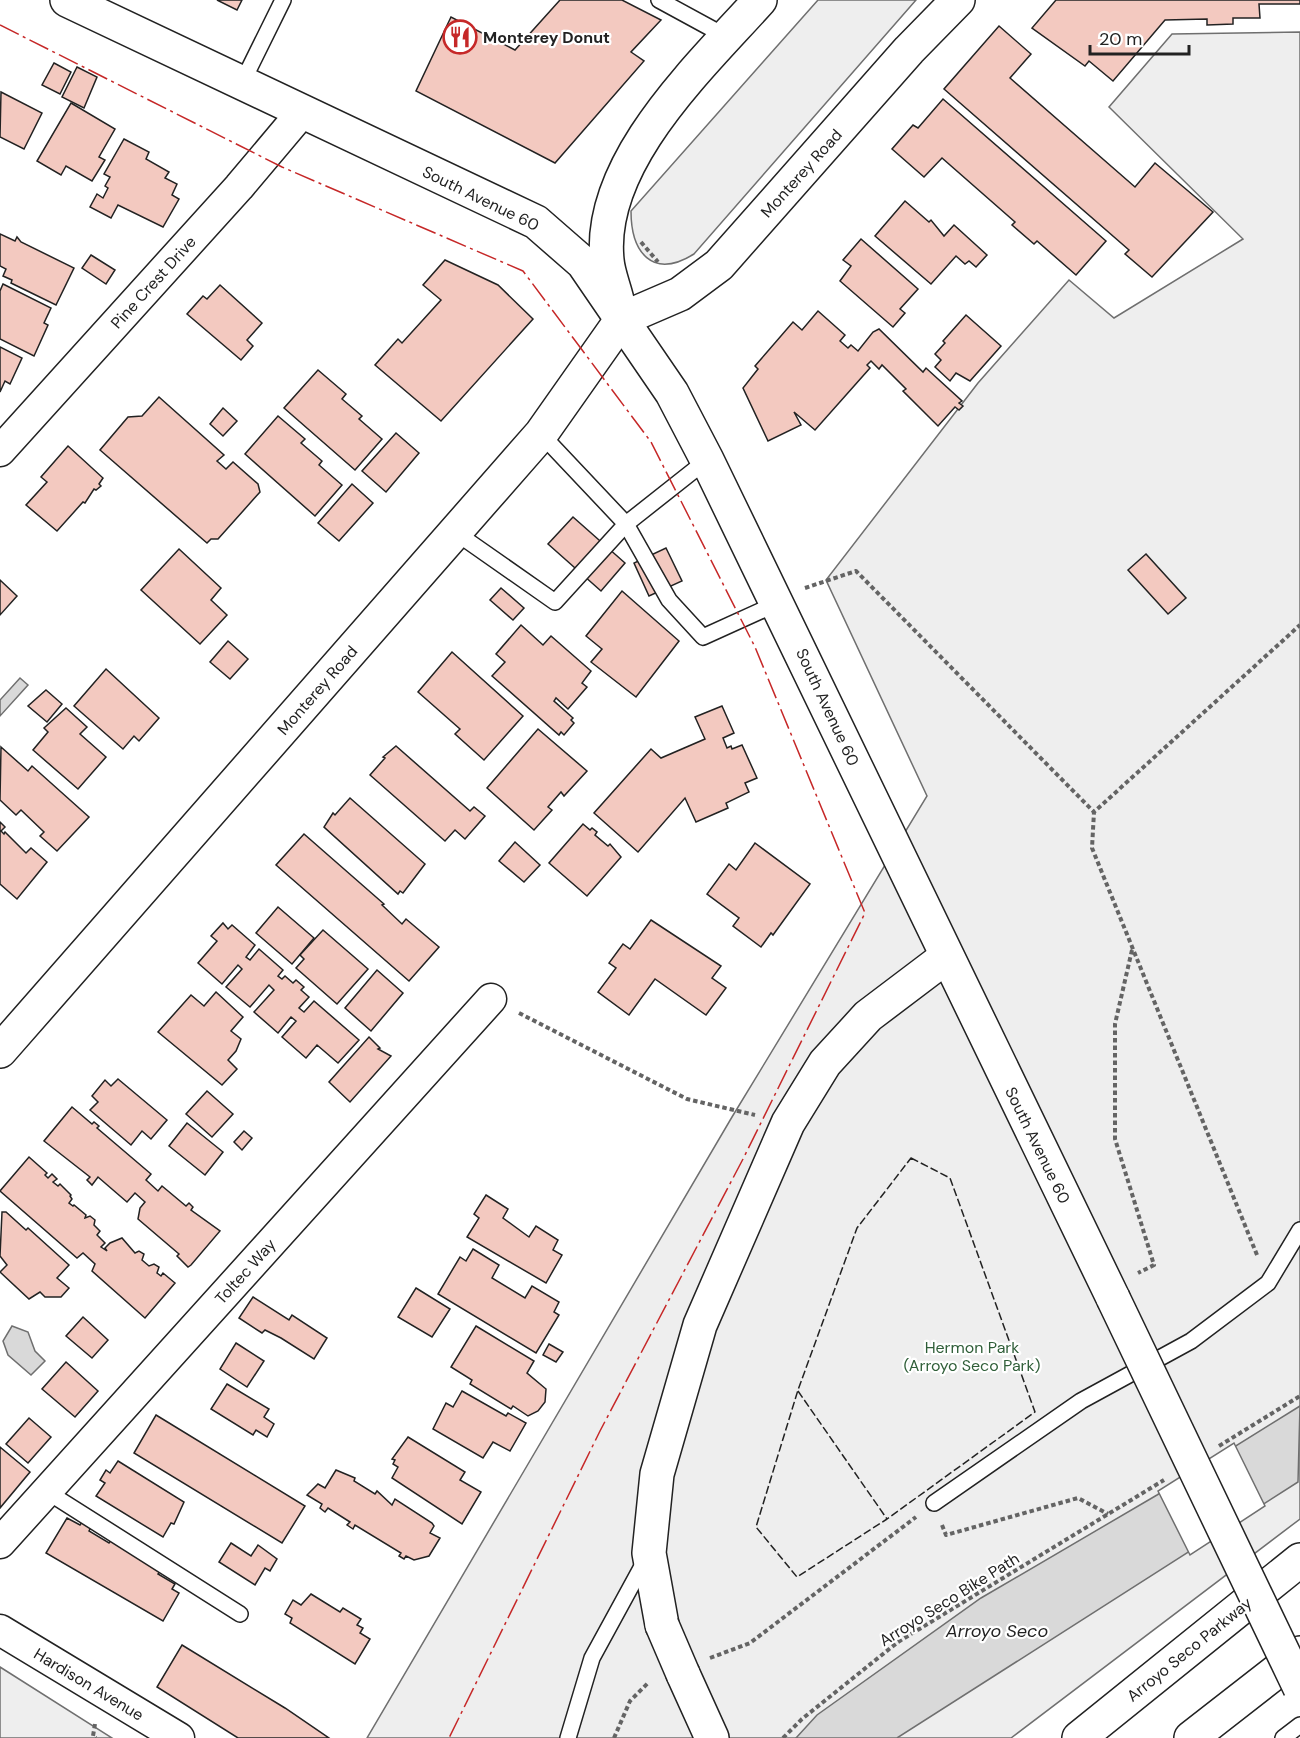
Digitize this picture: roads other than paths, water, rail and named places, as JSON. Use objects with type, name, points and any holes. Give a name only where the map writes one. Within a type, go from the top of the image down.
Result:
[{"type":"main road","name":"South Avenue 60","points":[[68,0],[243,81],[536,222],[583,263],[672,393],[707,460],[777,601],[946,957],[1111,1292],[1300,1688]]},
{"type":"main road","points":[[622,319],[607,260],[610,211],[635,151],[677,94],[760,0]]},
{"type":"main road","name":"Monterey Road","points":[[0,1051],[541,434],[622,319],[680,294],[719,265],[909,50],[958,0]]},
{"type":"main road","points":[[706,1727],[692,1668],[662,1624],[649,1553],[657,1474],[700,1326],[788,1123],[825,1063],[868,1016],[946,957]]},
{"type":"main road","name":"Arroyo Seco Parkway","points":[[1079,1738],[1300,1560]]},
{"type":"main road","points":[[1191,1738],[1300,1653]]},
{"type":"street","name":"Pine Crest Drive","points":[[0,451],[239,187],[303,111]]},
{"type":"street","name":"Toltec Way","points":[[0,1543],[491,999]]},
{"type":"street","name":"Hardison Avenue","points":[[0,1630],[179,1738]]},
{"type":"lane","points":[[243,81],[283,0]]},
{"type":"lane","points":[[659,0],[727,37]]},
{"type":"lane","points":[[541,434],[626,524],[669,600],[703,637],[777,601]]},
{"type":"lane","points":[[455,532],[555,602],[626,524],[707,460]]},
{"type":"lane","points":[[934,1503],[1081,1401],[1191,1341],[1268,1283],[1300,1230]]},
{"type":"lane","points":[[46,1491],[240,1614]]},
{"type":"lane","points":[[568,1738],[592,1658],[649,1553]]},
{"type":"lane","points":[[1283,1738],[1300,1725]]},
{"type":"water","points":[[20,678],[28,685],[0,716],[0,700]]},
{"type":"water","points":[[12,1326],[28,1332],[35,1351],[45,1361],[31,1375],[8,1355],[3,1341]]},
{"type":"water","name":"Arroyo Seco","points":[[1300,1406],[1298,1482],[897,1738],[796,1738],[817,1715],[981,1598],[1157,1495]]},
{"type":"place","name":"Monterey Donut","points":[[460,37]]},
{"type":"park label","name":"Hermon Park (Arroyo Seco Park)","points":[[972,1356]]}]
